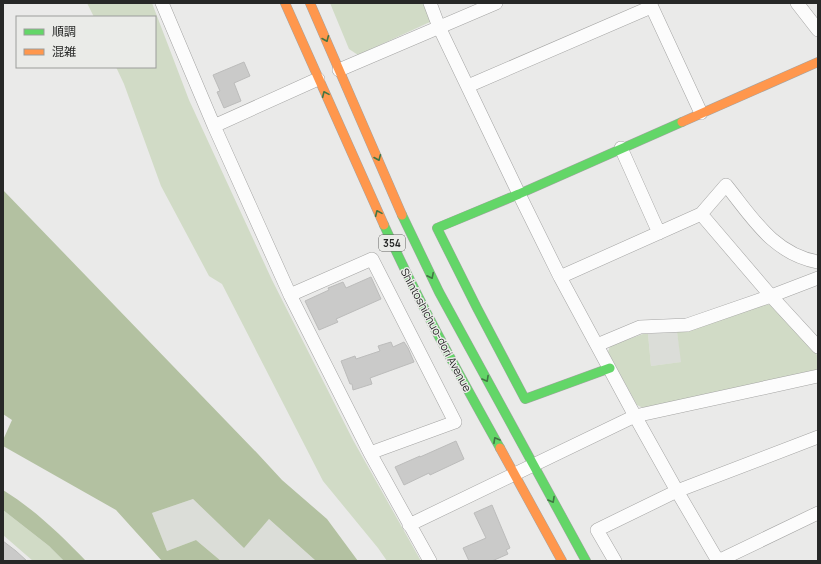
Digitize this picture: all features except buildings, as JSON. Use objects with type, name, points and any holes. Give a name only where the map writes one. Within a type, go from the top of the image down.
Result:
[{"type":"main road","name":"Shintoshichuo-dori Avenue","points":[[285,3],[401,263],[444,346],[562,561]]},
{"type":"main road","name":"Shintoshichuo-dori Avenue","points":[[310,3],[412,238],[439,292],[586,561]]},
{"type":"main road","points":[[610,368],[525,399],[437,228],[519,194],[818,62]]},
{"type":"street","points":[[162,3],[214,126],[290,295],[370,454],[430,561]]},
{"type":"street","points":[[430,3],[439,27],[560,277],[677,491],[718,561],[818,513]]},
{"type":"street","points":[[339,70],[496,3]]},
{"type":"street","points":[[797,3],[818,30]]},
{"type":"street","points":[[468,86],[650,5],[701,113]]},
{"type":"street","points":[[214,126],[318,79]]},
{"type":"street","points":[[621,148],[659,233]]},
{"type":"street","points":[[560,277],[702,214],[726,185],[768,237],[789,252],[804,259],[818,262]]},
{"type":"street","points":[[702,214],[771,296],[818,347]]},
{"type":"street","points":[[290,295],[372,259],[455,422],[370,454]]},
{"type":"street","points":[[597,345],[640,327],[687,325],[818,278]]},
{"type":"street","points":[[409,525],[636,416],[818,376]]},
{"type":"street","points":[[615,561],[597,530],[677,491],[818,437]]},
{"type":"shaded area","points":[[87,3],[152,3],[189,100],[272,280],[353,440],[421,561],[387,561],[323,481],[222,284],[209,276],[161,186],[124,84],[116,68],[156,68],[156,16],[94,16]]},
{"type":"shaded area","points":[[330,3],[427,3],[433,17],[430,22],[358,55],[349,49]]},
{"type":"shaded area","points":[[3,190],[282,480],[327,519],[358,561],[316,561],[269,519],[244,548],[193,499],[152,513],[167,551],[196,540],[221,561],[162,561],[116,510],[3,446],[3,440],[12,420],[3,414]]},
{"type":"shaded area","points":[[765,304],[772,305],[818,356],[818,370],[643,408],[637,405],[608,352],[610,346],[643,334],[648,334],[651,366],[681,362],[677,332],[694,329]]},
{"type":"shaded area","points":[[677,332],[682,362],[651,366],[648,334]]},
{"type":"shaded area","points":[[3,490],[26,505],[86,561],[64,561],[49,546],[3,510]]},
{"type":"shaded area","points":[[193,499],[244,547],[269,519],[316,561],[221,561],[196,540],[167,551],[152,513]]},
{"type":"shaded area","points":[[3,510],[49,546],[64,561],[33,561],[3,535]]},
{"type":"traffic: fast","points":[[610,368],[525,399],[437,228],[519,194],[682,122]]},
{"type":"traffic: fast","points":[[402,215],[439,292],[586,561]]},
{"type":"traffic: fast","points":[[384,225],[454,365],[500,448]]},
{"type":"traffic: slow","points":[[285,3],[384,225]]},
{"type":"traffic: slow","points":[[310,3],[402,215]]},
{"type":"traffic: slow","points":[[682,122],[818,62]]},
{"type":"traffic: slow","points":[[500,448],[562,561]]}]
